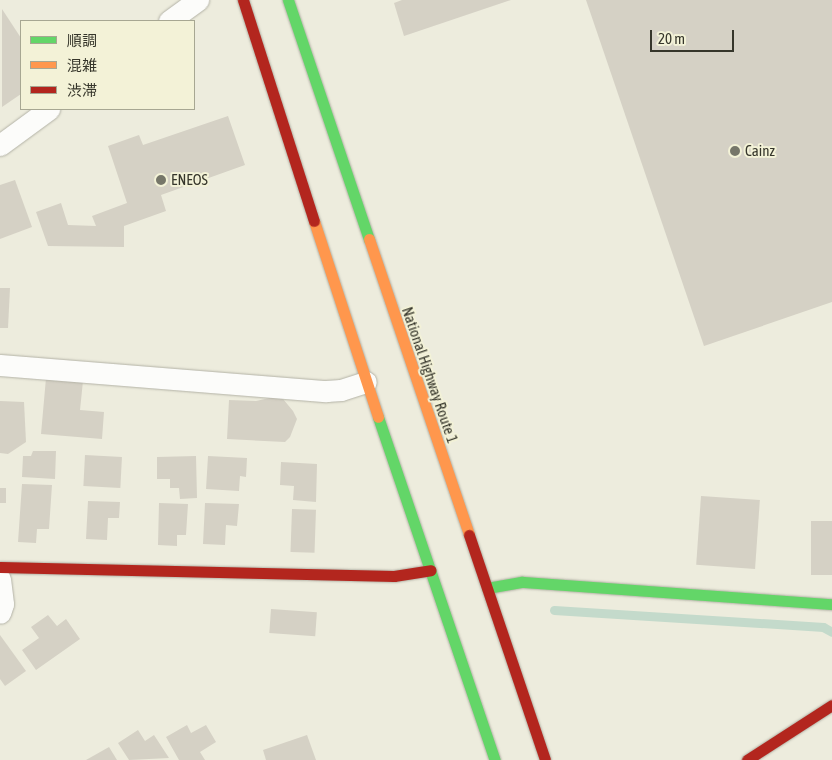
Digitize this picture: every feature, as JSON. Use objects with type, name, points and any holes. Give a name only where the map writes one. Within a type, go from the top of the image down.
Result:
[{"type":"main road","points":[[243,0],[366,382],[495,760]]},
{"type":"main road","name":"National Highway Route 1","points":[[288,0],[545,760]]},
{"type":"main road","points":[[0,567],[394,576],[431,570]]},
{"type":"main road","points":[[487,588],[522,582],[832,604]]},
{"type":"main road","points":[[747,760],[832,705]]},
{"type":"street","points":[[170,20],[198,0]]},
{"type":"street","points":[[0,145],[48,110]]},
{"type":"street","points":[[0,365],[326,391],[341,390],[366,382]]},
{"type":"street","points":[[0,579],[3,604],[0,613]]},
{"type":"building","points":[[402,0],[511,0],[404,36],[394,3]]},
{"type":"building","name":"Cainz","points":[[586,0],[832,0],[832,302],[704,346]]},
{"type":"building","points":[[2,9],[20,36],[20,95],[2,107]]},
{"type":"building","name":"ENEOS","points":[[228,116],[245,165],[161,195],[166,211],[124,226],[124,247],[48,246],[36,212],[61,203],[68,225],[96,226],[92,216],[127,203],[108,146],[139,135],[143,145]]},
{"type":"building","points":[[15,180],[32,227],[0,239],[0,185]]},
{"type":"building","points":[[0,288],[10,288],[8,328],[0,328]]},
{"type":"building","points":[[46,378],[83,381],[80,410],[104,412],[102,439],[41,434]]},
{"type":"building","points":[[274,397],[283,399],[297,419],[290,437],[285,442],[227,439],[229,400],[256,401]]},
{"type":"building","points":[[0,401],[24,402],[26,442],[8,454],[0,453]]},
{"type":"building","points":[[33,451],[56,451],[55,479],[22,477],[23,456],[31,456]]},
{"type":"building","points":[[85,455],[122,457],[120,488],[83,486]]},
{"type":"building","points":[[196,456],[197,498],[180,499],[179,488],[170,488],[170,479],[157,479],[157,457]]},
{"type":"building","points":[[208,456],[247,458],[246,477],[240,476],[239,491],[206,489]]},
{"type":"building","points":[[281,462],[317,464],[316,502],[293,500],[294,486],[280,485]]},
{"type":"building","points":[[22,484],[52,485],[49,529],[37,529],[36,543],[18,542]]},
{"type":"building","points":[[0,488],[6,488],[6,503],[0,503]]},
{"type":"building","points":[[701,496],[760,500],[755,569],[696,565]]},
{"type":"building","points":[[88,501],[120,502],[119,518],[108,518],[107,540],[86,539]]},
{"type":"building","points":[[159,503],[188,504],[186,535],[177,535],[177,546],[158,545]]},
{"type":"building","points":[[205,503],[239,504],[237,526],[226,525],[225,545],[203,544]]},
{"type":"building","points":[[292,509],[316,510],[314,553],[290,552]]},
{"type":"building","points":[[811,521],[832,521],[832,575],[811,575]]},
{"type":"building","points":[[271,609],[317,612],[315,636],[269,633]]},
{"type":"building","points":[[48,615],[57,626],[66,619],[80,639],[36,670],[22,650],[39,638],[31,627]]},
{"type":"building","points":[[0,635],[26,671],[5,686],[0,679]]},
{"type":"building","points":[[187,725],[191,733],[206,725],[216,742],[200,752],[205,760],[179,760],[166,737]]},
{"type":"building","points":[[138,730],[145,741],[154,735],[169,758],[129,760],[118,743]]},
{"type":"building","points":[[307,735],[316,760],[266,760],[263,750]]},
{"type":"building","points":[[109,747],[117,760],[86,760]]},
{"type":"waterway","points":[[554,610],[823,627],[832,632]]},
{"type":"traffic: fast","points":[[288,0],[369,239]]},
{"type":"traffic: fast","points":[[378,417],[495,760]]},
{"type":"traffic: fast","points":[[487,588],[522,582],[832,604]]},
{"type":"traffic: slow","points":[[314,221],[378,417]]},
{"type":"traffic: slow","points":[[369,239],[469,535]]},
{"type":"traffic: jam","points":[[243,0],[314,221]]},
{"type":"traffic: jam","points":[[469,535],[545,760]]},
{"type":"traffic: jam","points":[[0,567],[394,576],[431,570]]},
{"type":"traffic: jam","points":[[747,760],[832,705]]},
{"type":"place","name":"Cainz","points":[[735,151]]},
{"type":"place","name":"ENEOS","points":[[161,180]]}]
